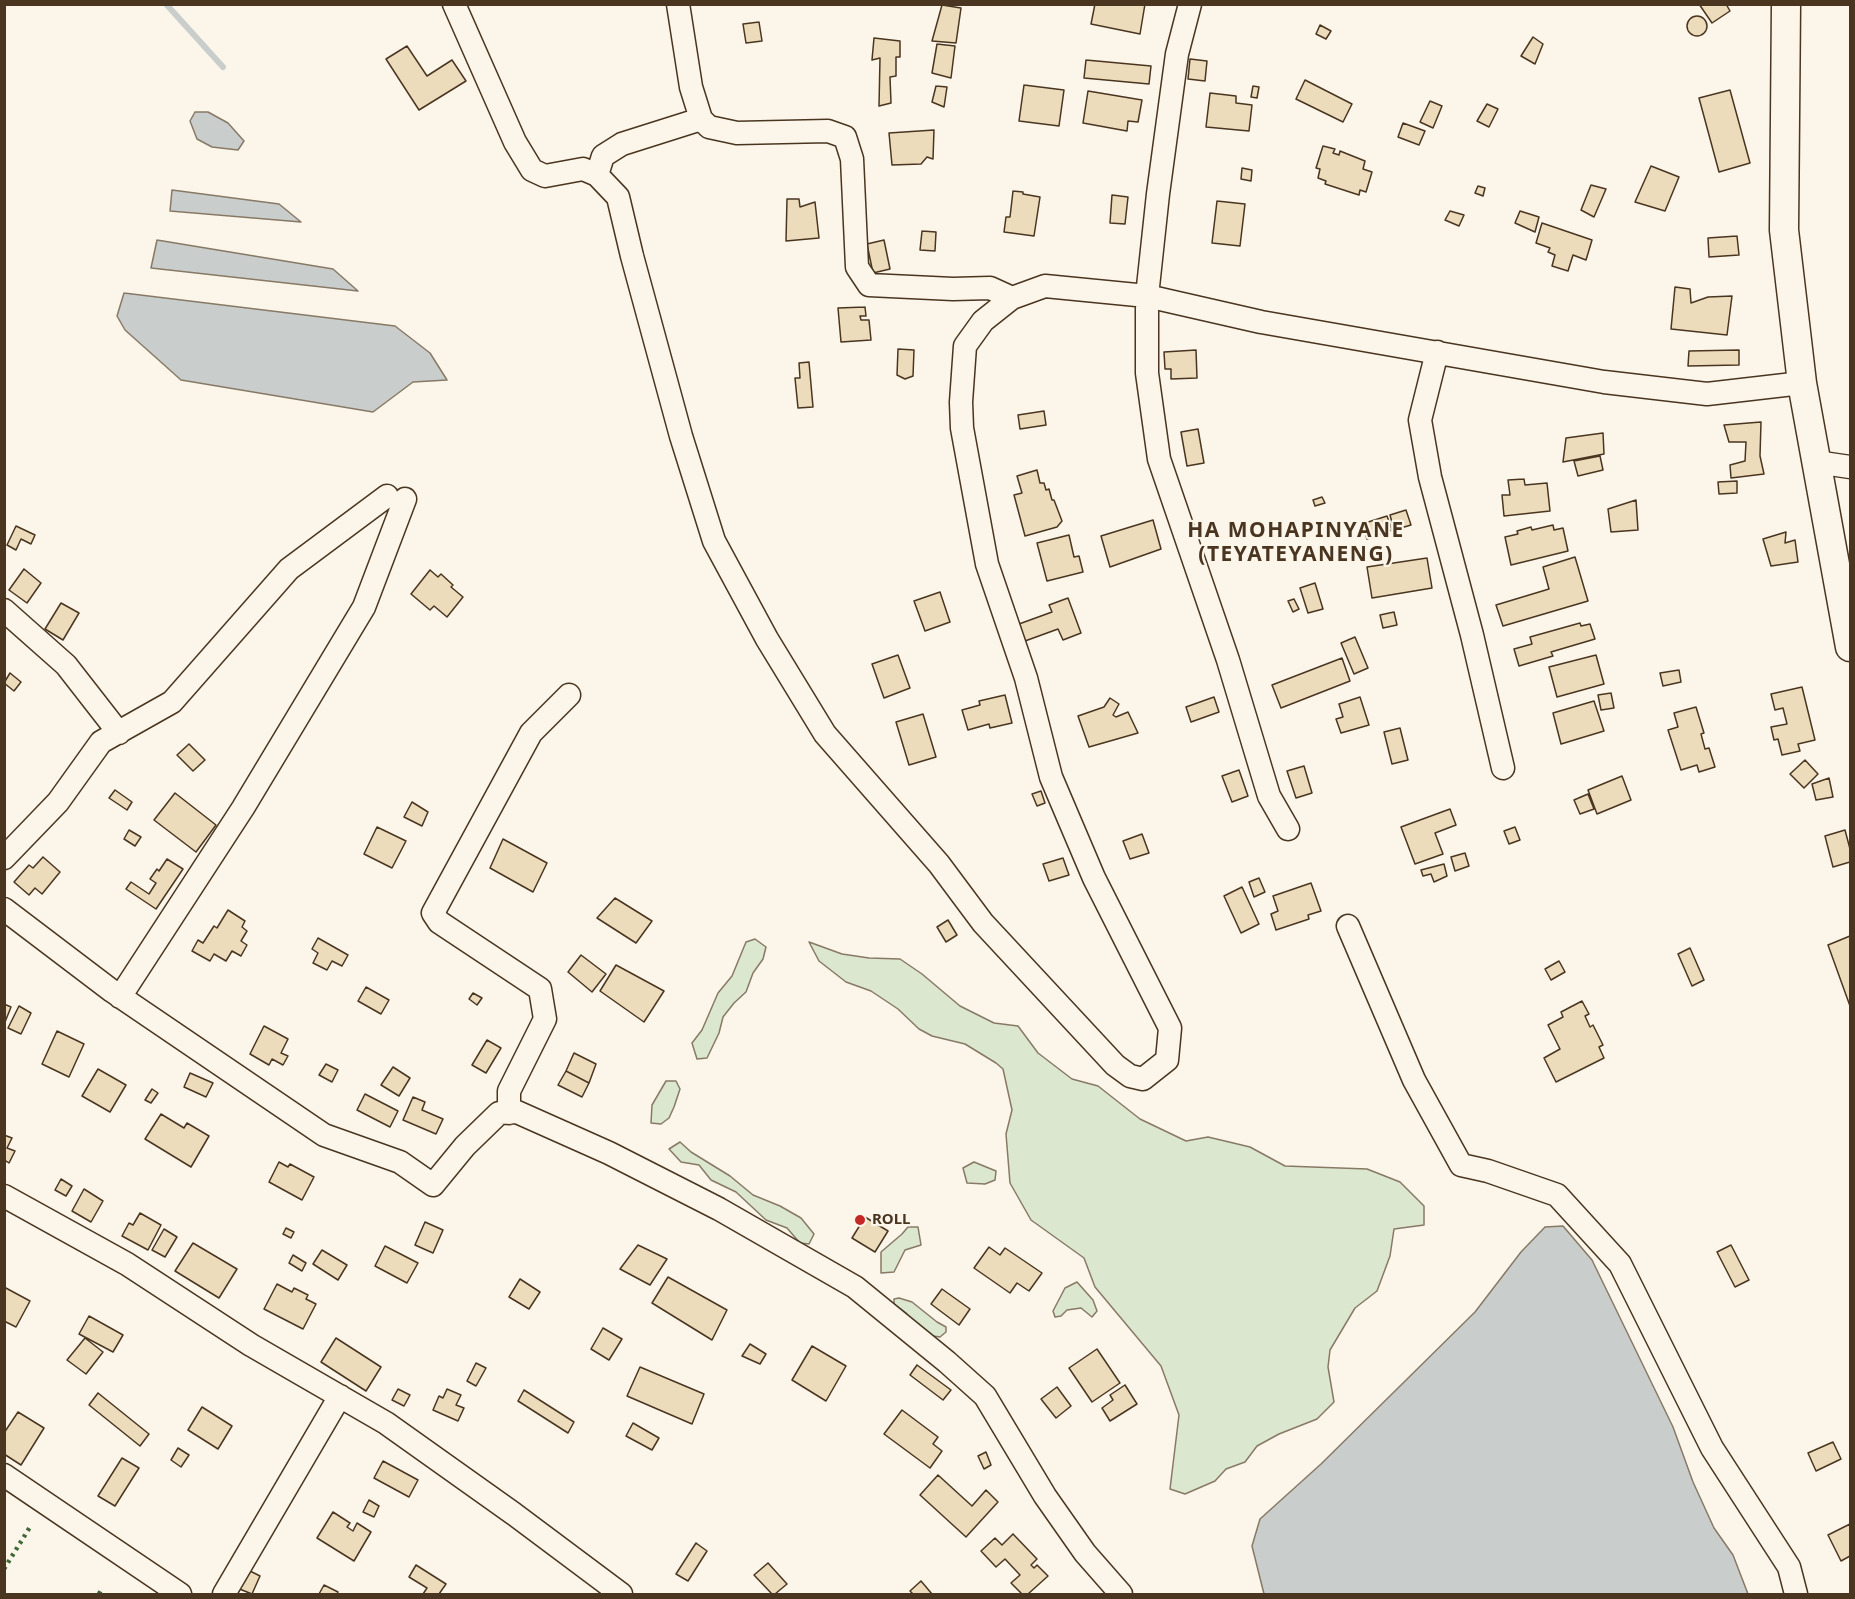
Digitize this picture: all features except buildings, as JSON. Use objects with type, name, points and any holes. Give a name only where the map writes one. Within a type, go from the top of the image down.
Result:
[{"type":"main road","points":[[1786,4],[1784,230],[1803,383],[1851,647]]},
{"type":"street","points":[[454,4],[515,142],[532,170],[545,176],[583,169],[597,175],[618,197],[681,436],[714,541],[767,639],[825,734],[939,864],[983,923],[1115,1065],[1130,1076],[1143,1079],[1167,1060],[1170,1028],[1094,878],[1051,777],[1026,678],[987,564],[962,428],[961,402],[965,346],[983,321],[1012,298],[1045,286],[1148,296],[1262,322],[1604,382],[1707,394],[1803,383]]},
{"type":"street","points":[[678,4],[691,87],[700,119],[709,127],[737,133],[828,131],[845,137],[852,159],[857,267],[869,285],[953,289],[990,288],[1012,298]]},
{"type":"street","points":[[1190,4],[1177,54],[1158,194],[1148,296],[1147,373],[1159,459],[1228,660],[1269,796],[1288,829]]},
{"type":"street","points":[[597,175],[603,156],[622,144],[700,119]]},
{"type":"street","points":[[1437,352],[1419,420],[1430,477],[1472,635],[1503,768]]},
{"type":"street","points":[[1816,462],[1851,467]]},
{"type":"street","points":[[4,858],[58,802],[101,742],[172,702],[289,569],[396,498],[364,606],[243,808],[120,997]]},
{"type":"street","points":[[4,610],[66,665],[118,733]]},
{"type":"street","points":[[509,1113],[509,1091],[545,1019],[540,989],[439,922],[433,912],[531,733],[569,695]]},
{"type":"street","points":[[4,909],[120,997],[324,1135],[400,1162],[434,1185],[465,1146],[499,1113],[518,1112],[609,1153],[719,1209],[855,1287],[985,1396],[1065,1524],[1085,1553],[1121,1594]]},
{"type":"street","points":[[1348,926],[1414,1080],[1461,1166],[1488,1171],[1557,1195],[1620,1264],[1712,1448],[1789,1567],[1796,1594]]},
{"type":"street","points":[[4,1196],[127,1264],[251,1345],[395,1429],[621,1594]]},
{"type":"street","points":[[224,1594],[340,1396]]},
{"type":"street","points":[[4,1475],[180,1594]]},
{"type":"green space","points":[[755,939],[766,947],[763,959],[753,973],[746,992],[723,1017],[719,1033],[707,1058],[697,1059],[692,1043],[702,1030],[718,993],[732,976],[746,942]]},
{"type":"green space","points":[[809,942],[842,954],[900,959],[960,1006],[994,1023],[1018,1026],[1038,1053],[1072,1079],[1098,1086],[1140,1119],[1186,1141],[1208,1137],[1250,1147],[1285,1166],[1367,1169],[1400,1182],[1424,1206],[1424,1225],[1394,1229],[1390,1256],[1377,1291],[1355,1308],[1330,1350],[1328,1367],[1334,1402],[1317,1419],[1279,1434],[1257,1446],[1245,1462],[1226,1469],[1215,1481],[1185,1494],[1170,1489],[1179,1415],[1161,1366],[1095,1287],[1084,1258],[1031,1220],[1010,1183],[1006,1134],[1012,1110],[1003,1069],[965,1044],[932,1036],[919,1029],[898,1009],[871,991],[846,982],[819,961]]},
{"type":"green space","points":[[666,1081],[676,1081],[680,1089],[674,1107],[669,1118],[661,1124],[651,1123],[652,1105]]},
{"type":"green space","points":[[680,1142],[691,1152],[730,1176],[753,1195],[801,1218],[814,1234],[809,1244],[800,1243],[787,1228],[766,1220],[736,1192],[711,1180],[699,1165],[681,1162],[669,1149]]},
{"type":"green space","points":[[974,1162],[996,1171],[995,1180],[985,1184],[967,1183],[963,1168]]},
{"type":"green space","points":[[908,1227],[918,1227],[921,1245],[905,1250],[894,1272],[881,1273],[881,1252]]},
{"type":"green space","points":[[1077,1282],[1093,1300],[1097,1311],[1092,1317],[1081,1308],[1067,1310],[1061,1316],[1055,1317],[1053,1311],[1065,1288]]},
{"type":"green space","points":[[899,1298],[912,1302],[946,1327],[946,1332],[940,1337],[933,1336],[913,1323],[906,1313],[894,1304],[894,1299]]},
{"type":"shaded area","points":[[195,112],[208,112],[228,123],[244,141],[238,150],[212,147],[197,139],[190,121]]},
{"type":"shaded area","points":[[172,190],[279,204],[301,222],[170,211]]},
{"type":"shaded area","points":[[157,240],[333,269],[358,291],[151,268]]},
{"type":"shaded area","points":[[124,293],[395,326],[430,353],[447,380],[413,382],[373,412],[181,380],[125,330],[117,316]]},
{"type":"shaded area","points":[[1563,1226],[1592,1260],[1673,1427],[1693,1482],[1714,1528],[1733,1555],[1748,1594],[1264,1594],[1252,1546],[1260,1519],[1321,1464],[1475,1312],[1521,1252],[1545,1227]]},
{"type":"waterway","points":[[166,4],[223,67]]},
{"type":"hedge","points":[[4,1569],[30,1527]]},
{"type":"hedge","points":[[99,1594],[102,1588]]},
{"type":"place","name":"ROLL","points":[[860,1220]]},
{"type":"district","name":"HA MOHAPINYANE (TEYATEYANENG)","points":[[1296,543]]}]
